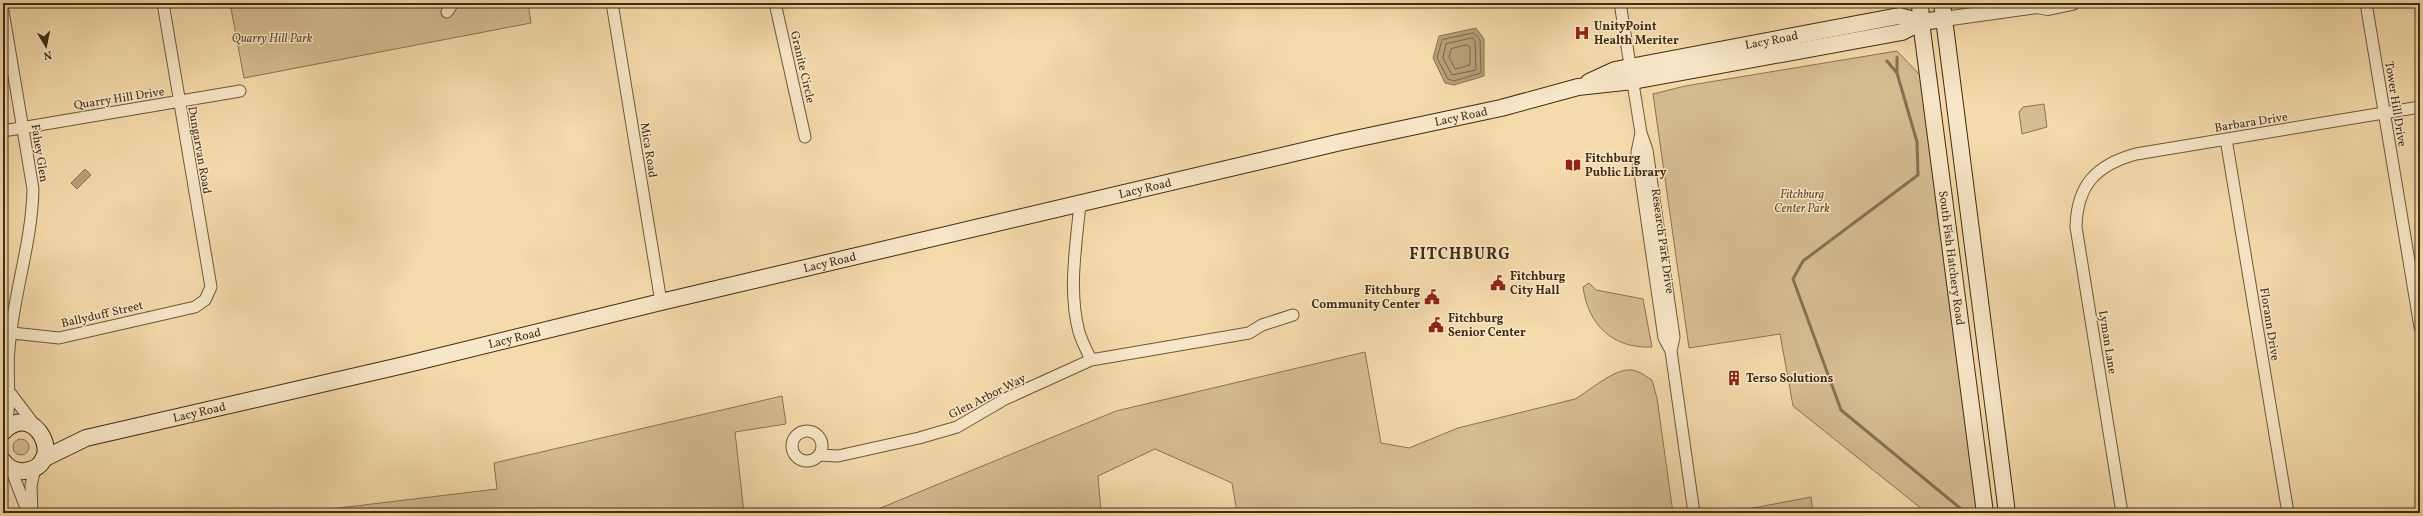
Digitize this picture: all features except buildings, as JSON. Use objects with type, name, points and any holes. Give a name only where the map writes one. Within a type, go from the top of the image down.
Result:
[{"type":"main road","name":"South Fish Hatchery Road","points":[[1920,3],[1921,22],[1985,513]]},
{"type":"main road","name":"South Fish Hatchery Road","points":[[1942,3],[2007,513]]},
{"type":"main road","name":"Lacy Road","points":[[39,463],[81,440],[404,365],[661,302],[1341,142],[1501,108],[1632,74],[1899,16],[1921,22],[1944,19]]},
{"type":"main road","name":"Lacy Road","points":[[4,431],[16,424],[23,423],[39,430],[81,440]]},
{"type":"main road","points":[[5,464],[24,471],[39,463],[46,446],[39,430]]},
{"type":"street","name":"Dungarvan Road","points":[[163,3],[178,101],[211,287],[205,300]]},
{"type":"street","name":"Mica Road","points":[[612,3],[661,302]]},
{"type":"street","name":"Granite Circle","points":[[775,3],[805,137]]},
{"type":"street","name":"Research Park Drive","points":[[1620,3],[1641,133],[1638,141],[1638,159],[1664,338],[1671,351],[1694,513]]},
{"type":"street","name":"Lacy Road","points":[[1944,19],[2039,4],[2048,8],[2072,3]]},
{"type":"street","name":"Tower Hill Drive","points":[[2366,3],[2420,327]]},
{"type":"street","name":"Fahey Glen","points":[[3,11],[24,127],[33,189],[32,216],[7,332],[8,373],[11,394],[4,431]]},
{"type":"street","name":"Quarry Hill Drive","points":[[3,131],[240,91]]},
{"type":"street","name":"Barbara Drive","points":[[2092,178],[2104,167],[2123,157],[2420,107]]},
{"type":"street","name":"Florann Drive","points":[[2226,139],[2288,513]]},
{"type":"street","name":"Lyman Lane","points":[[2092,178],[2080,198],[2076,227],[2122,513]]},
{"type":"street","points":[[1080,204],[1075,260],[1074,308],[1079,333],[1091,360]]},
{"type":"street","name":"Ballyduff Street","points":[[7,332],[59,338],[195,307],[205,300]]},
{"type":"street","name":"Glen Arbor Way","points":[[820,455],[838,456],[919,438],[957,427],[1005,399],[1091,360],[1249,332],[1262,325],[1293,315]]},
{"type":"street","name":"Fahey Glen","points":[[11,394],[39,430]]},
{"type":"street","points":[[32,513],[31,486],[39,463]]},
{"type":"street","points":[[5,464],[28,513]]},
{"type":"green space","name":"Quarry Hill Park","points":[[230,3],[528,3],[531,23],[244,78]]},
{"type":"green space","name":"Fitchburg Center Park","points":[[1897,51],[1921,76],[1978,513],[1927,513],[1793,406],[1780,334],[1689,348],[1653,94],[1685,86]]},
{"type":"green space","points":[[2044,104],[2047,127],[2022,134],[2019,112],[2023,107]]},
{"type":"green space","points":[[1589,283],[1596,290],[1643,299],[1652,347],[1638,347],[1625,344],[1614,339],[1605,332],[1590,313],[1586,301],[1583,287]]},
{"type":"green space","points":[[1365,352],[1381,443],[1409,448],[1458,428],[1575,399],[1604,379],[1621,371],[1629,370],[1640,373],[1652,380],[1657,398],[1673,513],[1237,513],[1232,483],[1155,449],[1098,476],[1101,513],[842,513],[878,509],[1116,411]]},
{"type":"green space","points":[[782,396],[786,424],[735,432],[744,513],[323,513],[322,510],[497,489],[494,463]]},
{"type":"green space","points":[[18,439],[24,439],[29,444],[27,453],[24,455],[18,455],[13,450],[13,444]]},
{"type":"green space","points":[[1811,497],[1813,513],[1727,513]]},
{"type":"water","points":[[1476,28],[1484,39],[1484,76],[1454,85],[1445,83],[1433,58],[1439,36]]},
{"type":"water","points":[[85,169],[91,175],[77,189],[71,183]]},
{"type":"waterway","points":[[1814,7],[1836,3]]},
{"type":"waterway","points":[[1897,57],[1897,73],[1917,142],[1918,175],[1803,261],[1793,279],[1841,410],[1966,513]]},
{"type":"waterway","points":[[1887,61],[1897,73]]},
{"type":"place","name":"UnityPoint Health Meriter","points":[[1582,33]]},
{"type":"place","name":"Fitchburg Public Library","points":[[1573,165]]},
{"type":"place","name":"Fitchburg City Hall","points":[[1498,283]]},
{"type":"place","name":"Fitchburg Community Center","points":[[1432,297]]},
{"type":"place","name":"Fitchburg Senior Center","points":[[1436,325]]},
{"type":"place","name":"Terso Solutions","points":[[1734,378]]},
{"type":"district","name":"FITCHBURG","points":[[1460,253]]}]
